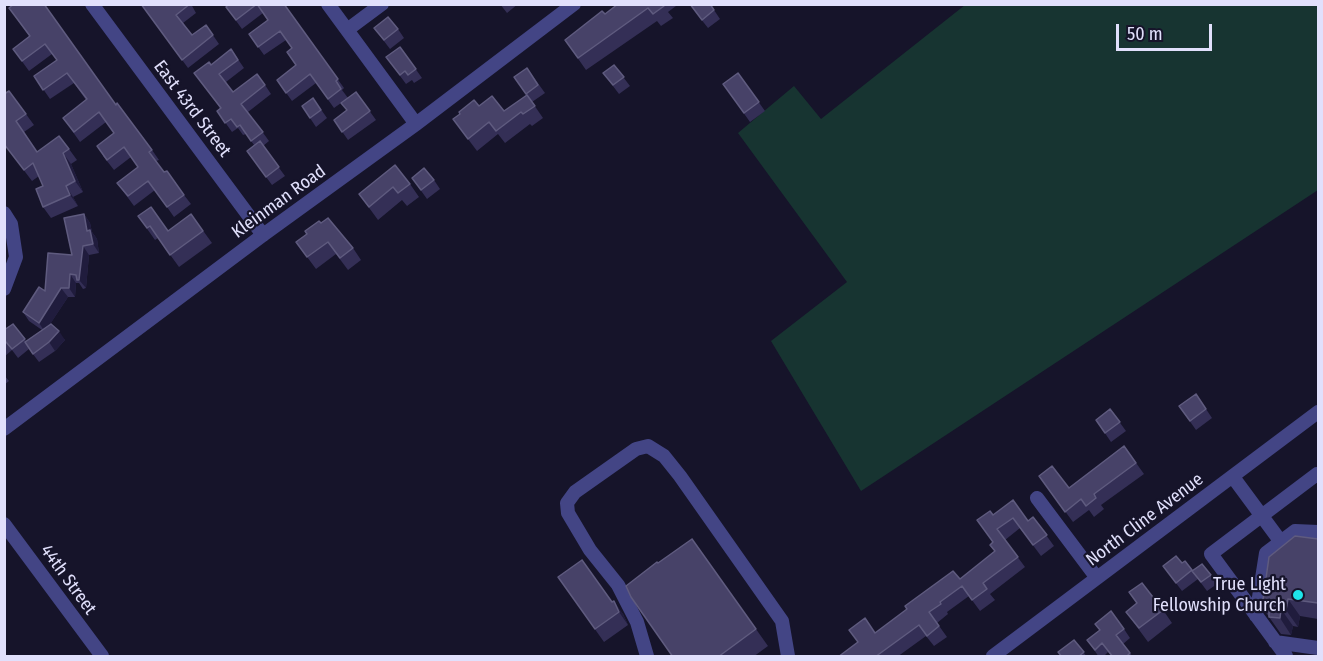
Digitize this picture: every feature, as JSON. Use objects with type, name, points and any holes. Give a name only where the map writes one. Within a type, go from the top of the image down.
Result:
[{"type":"street","name":"East 43rd Street","points":[[92,4],[263,235]]},
{"type":"street","points":[[328,4],[416,124]]},
{"type":"street","points":[[347,30],[382,4]]},
{"type":"street","name":"Kleinman Road","points":[[4,429],[574,4]]},
{"type":"street","points":[[4,213],[11,224],[16,257],[4,289]]},
{"type":"street","name":"North Cline Avenue","points":[[993,657],[1318,412]]},
{"type":"street","points":[[647,657],[637,622],[618,585],[590,550],[568,513],[567,503],[575,492],[627,455],[636,449],[648,446],[664,456],[680,476],[782,621],[788,657]]},
{"type":"street","points":[[1286,657],[1211,554],[1317,474],[1318,476]]},
{"type":"street","points":[[1233,477],[1281,542]]},
{"type":"street","points":[[1037,498],[1097,578]]},
{"type":"street","name":"44th Street","points":[[4,524],[102,657]]},
{"type":"street","points":[[1256,616],[1266,553],[1295,531],[1318,532]]},
{"type":"street","points":[[1275,642],[1318,648]]},
{"type":"green space","points":[[965,5],[1318,5],[1318,190],[861,491],[771,341],[847,282],[738,133],[794,86],[821,119]]},
{"type":"building","points":[[14,4],[44,4],[116,105],[117,103],[152,150],[149,152],[164,172],[167,171],[184,195],[167,207],[148,181],[128,196],[117,183],[138,167],[124,147],[107,160],[97,146],[114,133],[99,112],[74,132],[63,118],[87,99],[67,73],[43,90],[34,76],[57,60],[45,44],[22,61],[13,49],[30,36],[9,8]]},
{"type":"building","points":[[141,4],[190,4],[176,15],[192,35],[206,25],[213,35],[182,60]]},
{"type":"building","points":[[229,4],[257,4],[236,20],[226,7]]},
{"type":"building","points":[[257,4],[284,4],[338,79],[336,81],[341,89],[328,99],[310,74],[286,93],[277,80],[296,65],[287,52],[292,48],[280,31],[258,47],[249,34],[268,20]]},
{"type":"building","points":[[618,4],[664,4],[664,6],[653,14],[648,8],[578,58],[565,40],[602,11],[605,14]]},
{"type":"building","points":[[690,4],[710,4],[714,10],[702,20]]},
{"type":"building","points":[[388,17],[398,29],[384,40],[374,28]]},
{"type":"building","points":[[400,47],[416,69],[408,75],[405,71],[400,75],[386,57]]},
{"type":"building","points":[[231,49],[238,60],[219,74],[233,92],[257,74],[265,85],[241,104],[263,132],[251,141],[240,125],[237,127],[231,119],[225,123],[217,111],[221,108],[194,73],[209,62],[211,65]]},
{"type":"building","points":[[614,65],[624,77],[613,85],[603,73]]},
{"type":"building","points":[[527,68],[538,85],[526,94],[514,77]]},
{"type":"building","points":[[738,73],[759,102],[744,113],[723,84]]},
{"type":"building","points":[[9,91],[26,114],[16,121],[37,152],[59,136],[69,149],[63,153],[75,181],[66,186],[70,195],[43,207],[36,189],[43,186],[33,163],[24,170],[4,144],[4,94]]},
{"type":"building","points":[[356,92],[370,111],[342,132],[334,120],[347,110],[341,103]]},
{"type":"building","points":[[527,95],[535,106],[523,114],[521,112],[496,131],[489,122],[468,139],[453,119],[474,100],[479,106],[492,96],[504,111]]},
{"type":"building","points":[[313,98],[321,110],[310,118],[302,106]]},
{"type":"building","points":[[260,141],[279,167],[266,177],[247,151]]},
{"type":"building","points":[[395,165],[410,184],[398,193],[393,187],[369,207],[359,194]]},
{"type":"building","points":[[424,168],[434,180],[421,190],[412,178]]},
{"type":"building","points":[[151,207],[168,231],[191,214],[203,231],[170,255],[150,226],[147,228],[138,216]]},
{"type":"building","points":[[84,214],[87,231],[90,230],[93,244],[83,246],[79,280],[76,275],[70,274],[69,288],[61,288],[39,323],[23,312],[39,287],[45,291],[48,253],[72,255],[64,218]]},
{"type":"building","points":[[328,218],[353,248],[340,258],[328,242],[307,257],[296,242],[307,234],[305,231],[319,221],[321,223]]},
{"type":"building","points":[[13,324],[25,339],[12,349],[6,342],[4,343],[4,330]]},
{"type":"building","points":[[51,324],[59,331],[33,354],[25,342]]},
{"type":"building","points":[[1196,394],[1206,409],[1190,421],[1179,406]]},
{"type":"building","points":[[1110,409],[1120,422],[1105,433],[1096,420]]},
{"type":"building","points":[[1124,446],[1136,463],[1094,494],[1096,498],[1086,506],[1081,499],[1065,512],[1039,476],[1052,466],[1069,488]]},
{"type":"building","points":[[1013,500],[1028,521],[1033,517],[1047,535],[1033,545],[1013,518],[997,529],[1018,557],[983,583],[987,589],[972,600],[962,586],[940,602],[941,604],[929,612],[939,626],[927,636],[919,625],[875,657],[838,657],[858,642],[849,630],[865,618],[875,633],[907,609],[905,606],[953,571],[960,579],[995,551],[990,545],[993,542],[977,520],[990,511],[993,515]]},
{"type":"building","points":[[1295,536],[1318,539],[1318,603],[1288,599],[1286,610],[1281,609],[1280,618],[1269,617],[1269,608],[1262,607],[1269,557]]},
{"type":"building","points":[[692,539],[756,629],[718,657],[673,657],[631,597],[626,586]]},
{"type":"building","points":[[1176,556],[1182,563],[1185,561],[1192,570],[1176,583],[1163,566]]},
{"type":"building","points":[[582,560],[612,602],[614,601],[619,612],[595,629],[558,577]]},
{"type":"building","points":[[1202,564],[1211,575],[1201,582],[1192,571]]},
{"type":"building","points":[[1142,583],[1163,610],[1139,628],[1126,612],[1137,603],[1129,592]]},
{"type":"building","points":[[1111,611],[1124,629],[1116,635],[1130,653],[1126,657],[1113,657],[1102,643],[1095,650],[1087,640],[1100,630],[1095,624]]},
{"type":"building","points":[[1074,640],[1084,652],[1078,657],[1062,657],[1058,652]]},
{"type":"place","name":"True Light Fellowship Church","points":[[1298,595]]}]
